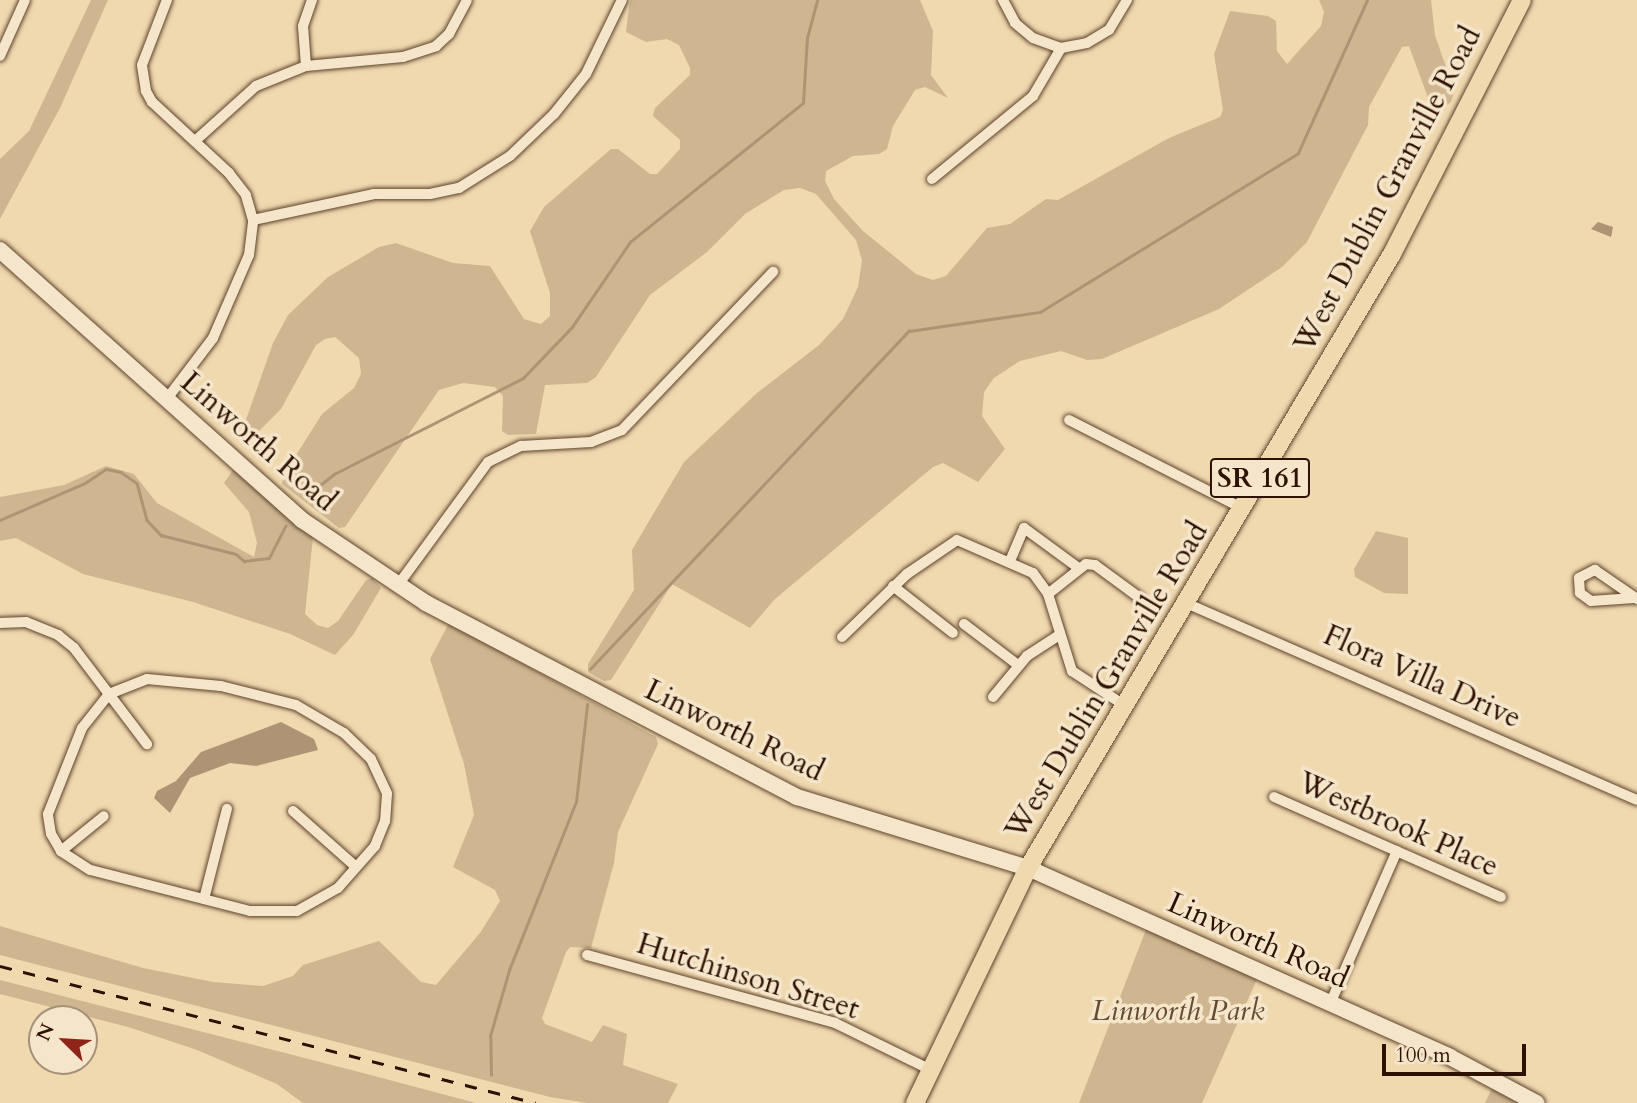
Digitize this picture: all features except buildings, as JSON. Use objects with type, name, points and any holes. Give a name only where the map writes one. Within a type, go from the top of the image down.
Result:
[{"type":"main road","name":"West Dublin Granville Road","points":[[915,1103],[1028,868],[1392,254],[1522,0]]},
{"type":"main road","name":"Linworth Road","points":[[0,250],[302,520],[398,586],[712,756],[797,797],[1028,868],[1496,1079],[1536,1103]]},
{"type":"street","points":[[0,56],[25,0]]},
{"type":"street","points":[[166,400],[203,356],[225,314],[249,256],[253,220],[241,188],[152,102],[146,91],[142,65],[167,0]]},
{"type":"street","points":[[306,66],[303,26],[312,0]]},
{"type":"street","points":[[195,141],[256,86],[306,66],[420,53],[449,34],[467,0]]},
{"type":"street","points":[[253,220],[374,194],[430,194],[458,188],[510,156],[554,114],[586,74],[622,0]]},
{"type":"street","points":[[1003,0],[1016,23],[1033,38],[1061,48],[1087,43],[1109,30],[1127,0]]},
{"type":"street","points":[[932,179],[1034,96],[1061,48]]},
{"type":"street","points":[[398,586],[488,462],[521,446],[591,442],[622,430],[773,272]]},
{"type":"street","points":[[1069,420],[1242,508]]},
{"type":"street","points":[[1010,561],[1024,528],[1077,567]]},
{"type":"street","points":[[842,637],[893,586],[957,540],[1033,573],[1048,594],[1072,671],[1124,705]]},
{"type":"street","points":[[1048,594],[1077,567],[1095,565],[1140,598]]},
{"type":"street","points":[[1595,570],[1636,599],[1591,601],[1580,593],[1579,578],[1595,570]]},
{"type":"street","points":[[893,586],[953,634]]},
{"type":"street","name":"Flora Villa Drive","points":[[1186,603],[1637,800]]},
{"type":"street","points":[[0,622],[26,622],[58,635],[109,694],[147,744]]},
{"type":"street","points":[[964,624],[1018,665]]},
{"type":"street","points":[[993,697],[1036,646],[1059,635]]},
{"type":"street","points":[[147,679],[173,679],[255,693],[296,705],[328,722],[372,759],[387,794],[382,833],[356,867],[319,903],[297,911],[250,911],[90,870],[61,851],[49,824],[53,795],[82,728],[109,694],[147,679]]},
{"type":"street","name":"Westbrook Place","points":[[1274,797],[1501,897]]},
{"type":"street","points":[[204,899],[227,809]]},
{"type":"street","points":[[293,811],[356,867]]},
{"type":"street","points":[[61,851],[104,816]]},
{"type":"street","points":[[1330,1004],[1397,851]]},
{"type":"street","name":"Hutchinson Street","points":[[587,956],[835,1023],[931,1070]]},
{"type":"green space","points":[[91,0],[108,0],[60,108],[0,219],[0,159],[29,131]]},
{"type":"green space","points":[[630,0],[920,0],[933,31],[931,75],[948,98],[925,87],[915,90],[893,126],[887,149],[879,154],[853,156],[826,171],[825,181],[834,199],[863,231],[916,274],[933,280],[946,276],[987,228],[1010,224],[1046,199],[1058,200],[1169,138],[1220,117],[1223,110],[1214,54],[1230,11],[1268,16],[1276,21],[1277,51],[1287,64],[1321,26],[1324,12],[1319,0],[1431,0],[1435,35],[1454,91],[1451,102],[1439,110],[1431,106],[1409,46],[1402,47],[1369,107],[1368,125],[1307,242],[1282,267],[1219,309],[1102,359],[1087,360],[1061,351],[1020,361],[994,378],[984,392],[982,416],[1005,449],[978,482],[943,463],[933,467],[775,599],[750,628],[672,584],[611,680],[604,681],[588,672],[588,664],[634,590],[632,550],[684,462],[757,393],[819,345],[843,319],[858,287],[862,260],[856,240],[816,194],[800,188],[784,190],[745,214],[707,252],[650,295],[596,377],[587,383],[545,385],[536,434],[508,435],[502,431],[503,396],[495,387],[463,383],[439,390],[345,527],[339,528],[282,484],[283,476],[322,414],[354,388],[361,374],[359,358],[335,337],[325,339],[316,345],[281,409],[248,442],[242,440],[242,431],[273,343],[288,315],[328,277],[379,247],[396,243],[453,263],[490,266],[524,319],[541,324],[550,316],[550,293],[530,231],[544,207],[611,149],[618,149],[650,174],[657,174],[680,149],[680,140],[653,116],[655,108],[690,75],[690,68],[679,45],[667,39],[646,42],[626,32]]},
{"type":"green space","points":[[106,466],[134,474],[157,503],[254,557],[257,543],[249,512],[224,483],[235,467],[313,537],[305,614],[317,625],[328,628],[338,621],[366,580],[372,578],[381,588],[353,635],[335,655],[290,634],[193,602],[83,574],[16,538],[0,541],[0,497],[64,485]]},
{"type":"green space","points":[[1376,531],[1408,538],[1408,594],[1384,593],[1355,577],[1354,569]]},
{"type":"green space","points":[[449,623],[656,737],[658,744],[618,832],[614,863],[591,948],[570,947],[566,952],[542,1018],[545,1024],[592,1042],[603,1025],[627,1034],[623,1065],[678,1084],[668,1103],[587,1103],[550,1097],[0,955],[0,926],[143,968],[213,982],[263,986],[293,976],[303,965],[379,941],[421,982],[436,985],[480,933],[500,901],[495,890],[453,867],[474,815],[464,764],[430,659]]},
{"type":"green space","name":"Linworth Park","points":[[1147,927],[1258,977],[1202,1103],[1079,1103]]},
{"type":"green space","points":[[0,980],[98,1005],[43,1005],[0,994]]},
{"type":"green space","points":[[98,1005],[476,1103],[303,1103],[277,1084],[197,1050],[98,1019]]},
{"type":"green space","points":[[1495,1082],[1530,1103],[1485,1103]]},
{"type":"shaded area","points":[[1598,222],[1613,227],[1611,237],[1591,229]]},
{"type":"shaded area","points":[[281,722],[314,739],[318,750],[256,766],[230,763],[190,778],[170,813],[154,798],[157,791],[176,781],[201,752]]},
{"type":"waterway","points":[[306,496],[334,474],[523,378],[572,327],[630,242],[803,103],[807,38],[817,0]]},
{"type":"waterway","points":[[590,669],[909,331],[1040,312],[1298,153],[1367,0]]},
{"type":"waterway","points":[[0,520],[85,483],[106,469],[121,472],[137,483],[147,520],[161,535],[236,554],[244,561],[269,558],[285,526]]},
{"type":"waterway","points":[[491,1075],[490,1036],[509,970],[576,802],[587,705]]},
{"type":"railway","points":[[0,966],[536,1103]]}]
